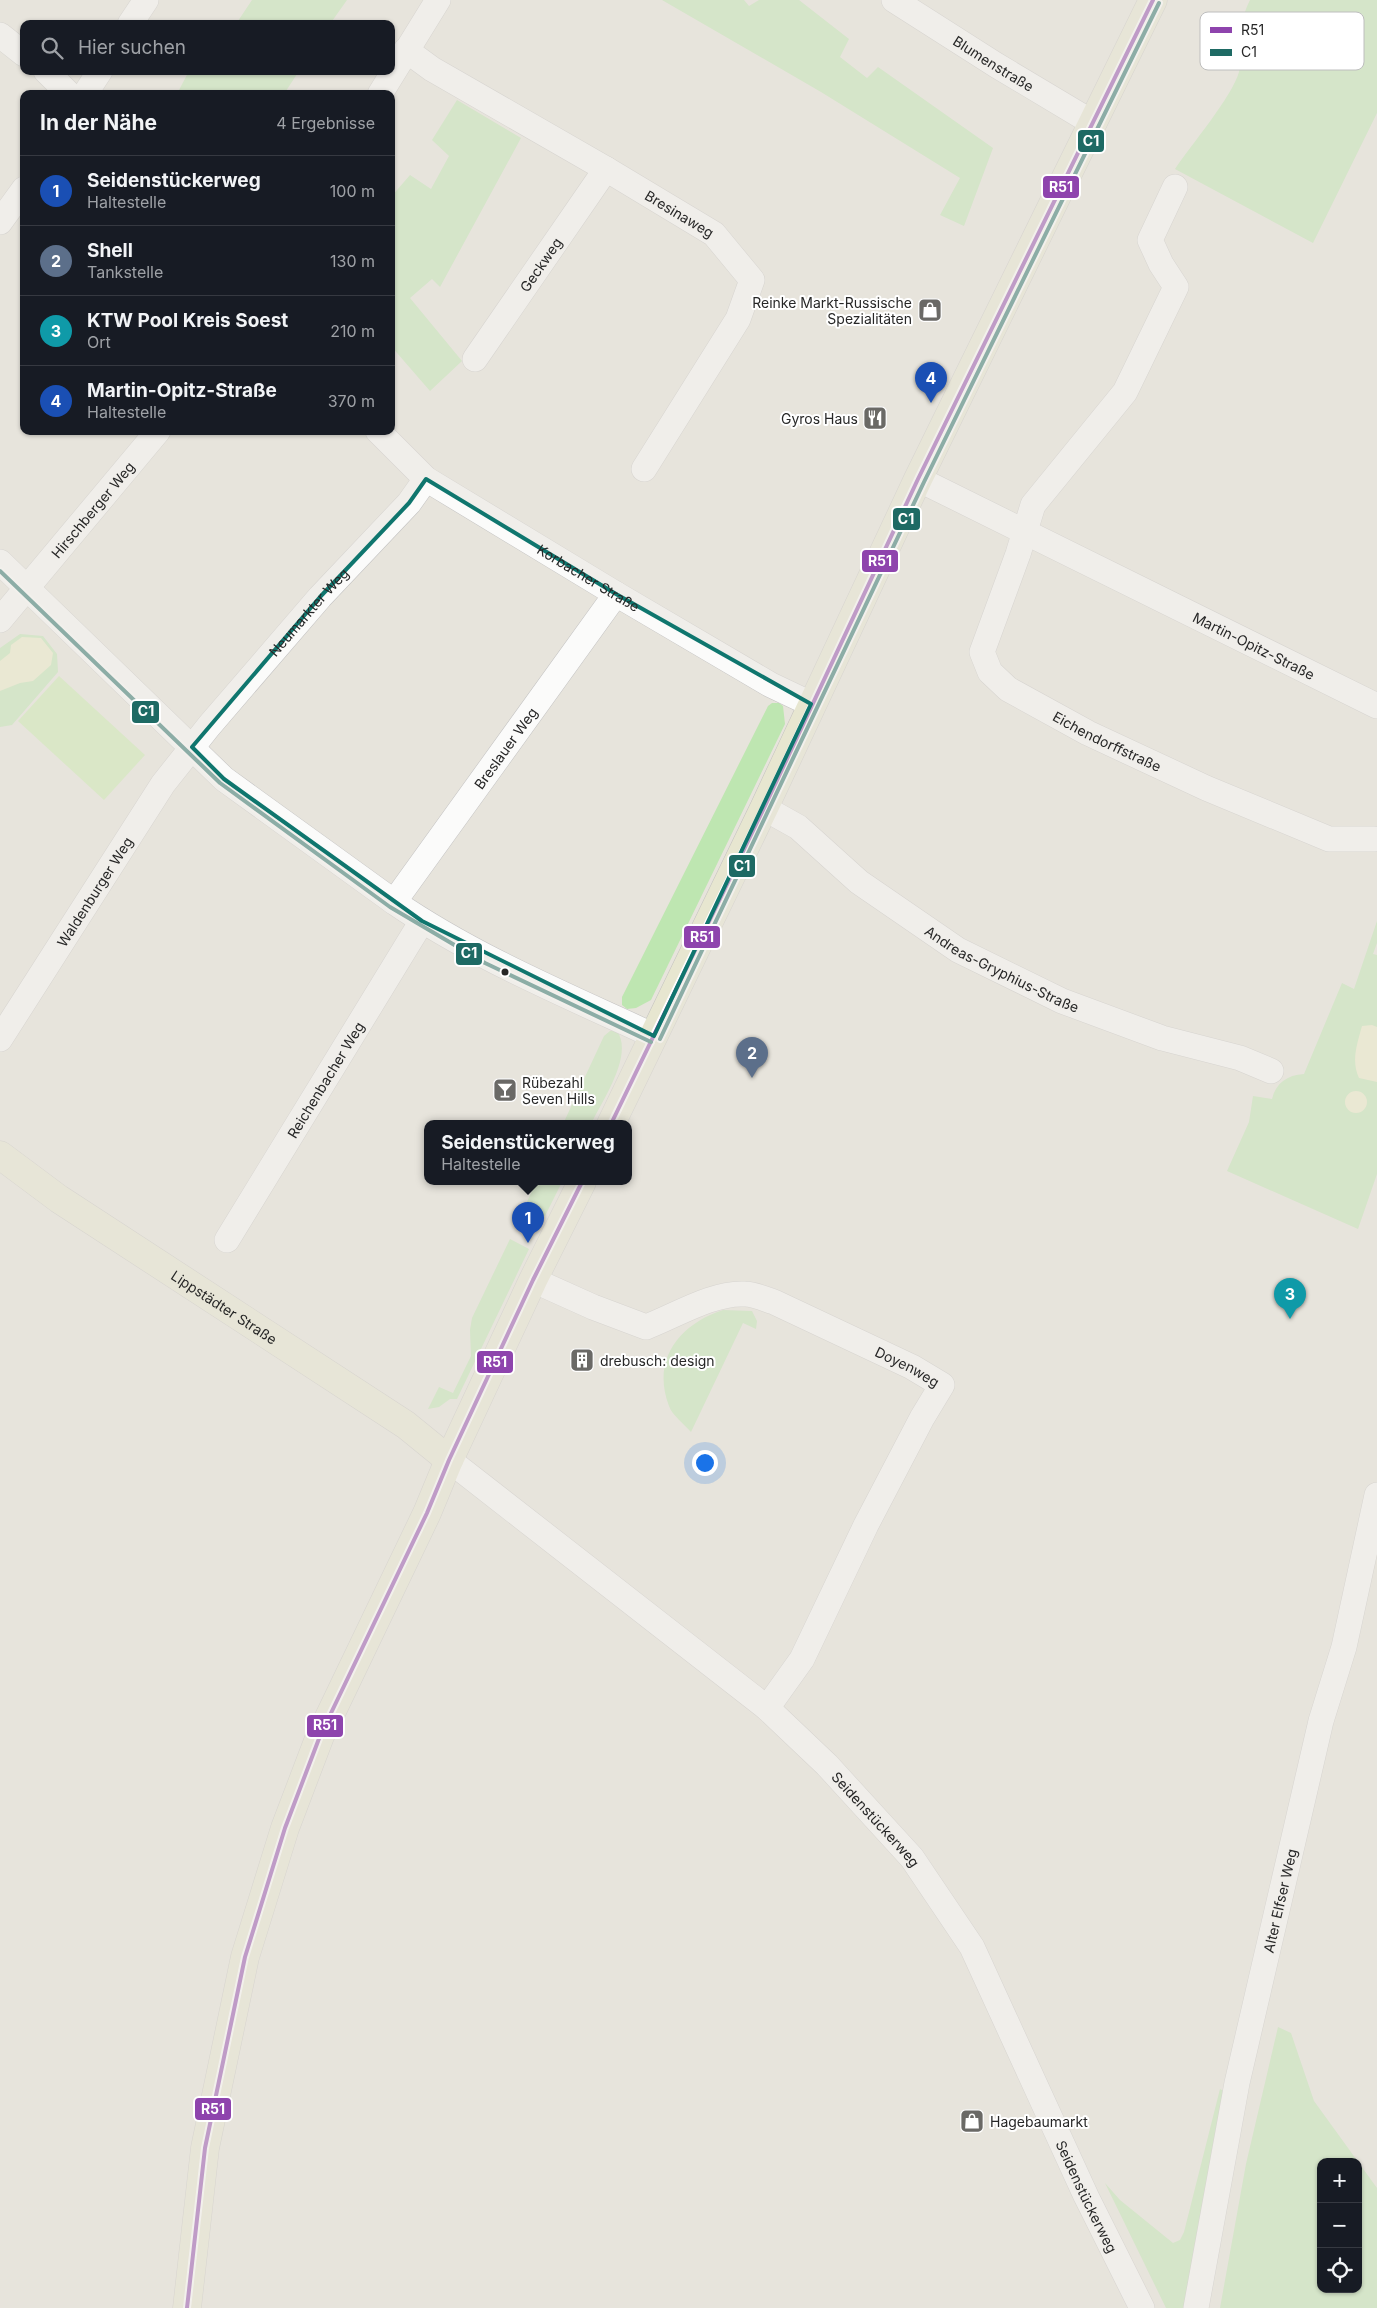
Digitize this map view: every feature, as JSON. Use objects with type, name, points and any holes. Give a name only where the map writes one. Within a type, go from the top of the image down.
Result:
[{"type":"main road","points":[[612,1120],[764,808],[811,704],[918,479],[1153,0]]},
{"type":"main road","name":"Lippstädter Straße","points":[[0,1155],[67,1205],[406,1425],[449,1460]]},
{"type":"main road","points":[[187,2308],[205,2148],[245,1957],[285,1828],[320,1736],[427,1513],[449,1460],[533,1280],[580,1185]]},
{"type":"street","points":[[133,20],[146,0]]},
{"type":"street","points":[[395,69],[438,0]]},
{"type":"street","name":"Blumenstraße","points":[[894,0],[996,65],[1093,123]]},
{"type":"street","points":[[0,35],[20,51]]},
{"type":"street","name":"Bresinaweg","points":[[406,50],[432,69],[606,169],[714,234],[752,280],[738,319],[644,469]]},
{"type":"street","points":[[50,75],[64,90]]},
{"type":"street","points":[[88,90],[97,75]]},
{"type":"street","points":[[382,90],[391,75]]},
{"type":"street","name":"Geckweg","points":[[474,359],[606,169]]},
{"type":"street","points":[[1025,530],[1033,506],[1124,392],[1176,286],[1161,264],[1150,240],[1175,187]]},
{"type":"street","points":[[0,222],[20,194]]},
{"type":"street","name":"Hirschberger Weg","points":[[0,620],[28,589],[155,435]]},
{"type":"street","name":"Korbacher Straße","points":[[382,435],[426,478],[616,594],[772,685],[811,704]]},
{"type":"street","name":"Neumarkter Weg","points":[[192,747],[320,597],[409,503],[426,478]]},
{"type":"street","name":"Martin-Opitz-Straße","points":[[918,479],[1025,530],[1377,706]]},
{"type":"street","name":"Eichendorffstraße","points":[[1025,530],[982,652],[990,672],[1008,689],[1088,734],[1206,788],[1329,839],[1374,839]]},
{"type":"street","points":[[0,562],[224,779],[422,921],[508,967],[654,1036]]},
{"type":"street","name":"Breslauer Weg","points":[[394,902],[616,594]]},
{"type":"street","name":"Waldenburger Weg","points":[[0,1039],[163,784],[192,747]]},
{"type":"street","name":"Andreas-Gryphius-Straße","points":[[764,808],[798,827],[859,882],[958,950],[1062,1002],[1162,1038],[1240,1058],[1271,1071]]},
{"type":"street","name":"Reichenbacher Weg","points":[[227,1240],[422,921]]},
{"type":"street","name":"Doyenweg","points":[[533,1280],[593,1307],[646,1327],[701,1304],[734,1294],[759,1297],[774,1302],[869,1347],[942,1385],[922,1418],[866,1525],[802,1659],[766,1708]]},
{"type":"street","name":"Seidenstückerweg","points":[[449,1460],[766,1708],[827,1765],[912,1858],[972,1947],[1086,2196],[1142,2308]]},
{"type":"street","name":"Alter Elfser Weg","points":[[1196,2308],[1237,2083],[1322,1721],[1344,1647],[1377,1495]]},
{"type":"highlighted area","points":[[426,479],[616,594],[811,704],[654,1036],[422,921],[224,779],[192,747],[320,597],[409,503]]},
{"type":"shaded area","points":[[252,0],[347,0],[333,20],[239,20]]},
{"type":"shaded area","points":[[662,0],[744,0],[749,6],[759,0],[799,0],[849,39],[840,57],[867,78],[878,67],[993,148],[964,226],[940,215],[960,178],[821,92]]},
{"type":"shaded area","points":[[1250,0],[1377,0],[1377,113],[1313,243],[1175,169],[1220,107],[1235,82],[1239,70],[1364,70],[1364,12],[1245,12]]},
{"type":"shaded area","points":[[187,75],[296,75],[287,90],[179,90]]},
{"type":"shaded area","points":[[457,100],[521,138],[440,287],[432,279],[410,298],[462,361],[430,391],[395,351],[395,192],[410,175],[431,189],[449,156],[432,140]]},
{"type":"shaded area","points":[[20,634],[43,636],[57,654],[58,672],[12,725],[0,727],[0,648]]},
{"type":"shaded area","points":[[772,703],[779,703],[783,706],[785,724],[651,1000],[636,1008],[627,1009],[622,1005],[622,997],[768,706]]},
{"type":"shaded area","points":[[1377,921],[1377,943],[1373,954],[1377,955],[1377,1174],[1358,1229],[1227,1171],[1249,1122],[1253,1096],[1272,1099],[1279,1084],[1292,1076],[1304,1074],[1342,983],[1354,989]]},
{"type":"shaded area","points":[[610,1031],[617,1031],[621,1041],[622,1052],[609,1091],[593,1120],[565,1120],[604,1036]]},
{"type":"shaded area","points":[[535,1185],[560,1185],[545,1216],[536,1211],[528,1228],[518,1222]]},
{"type":"shaded area","points":[[510,1239],[529,1249],[457,1399],[450,1399],[439,1407],[428,1409],[439,1387],[453,1393],[471,1356],[470,1330],[472,1318]]},
{"type":"shaded area","points":[[723,1310],[752,1311],[757,1321],[756,1329],[743,1323],[691,1432],[669,1406],[664,1389],[664,1373],[667,1359],[673,1346],[682,1334],[694,1324]]},
{"type":"shaded area","points":[[1278,2027],[1291,2033],[1314,2101],[1355,2158],[1317,2158],[1317,2293],[1362,2293],[1362,2167],[1377,2188],[1377,2308],[1220,2308],[1246,2164]]},
{"type":"shaded area","points":[[1220,2089],[1227,2093],[1185,2308],[1166,2308],[1105,2183],[1120,2200],[1173,2243],[1180,2240],[1184,2232]]},
{"type":"sand","points":[[22,637],[41,638],[53,653],[51,665],[33,681],[20,683],[0,691],[0,661],[10,653],[11,645]]},
{"type":"sand","points":[[1372,1025],[1377,1027],[1377,1082],[1359,1078],[1355,1065],[1358,1039],[1362,1026]]},
{"type":"sand","points":[[1352,1091],[1360,1091],[1367,1098],[1367,1106],[1360,1113],[1352,1113],[1345,1106],[1345,1098]]},
{"type":"green space","points":[[59,676],[145,755],[104,800],[18,721]]},
{"type":"transit line","name":"R51","points":[[613,1120],[764,808],[918,479],[1153,0]]},
{"type":"transit line","name":"C1","points":[[660,1039],[924,482],[1159,3]]},
{"type":"transit line","name":"C1","points":[[0,571],[220,783],[390,907],[485,963],[651,1042]]},
{"type":"transit line","name":"R51","points":[[187,2308],[205,2148],[245,1957],[285,1828],[320,1736],[427,1513],[449,1460],[533,1280],[580,1185]]},
{"type":"place","name":"Reinke Markt-Russische Spezialitäten","points":[[930,310]]},
{"type":"place","name":"Martin-Opitz-Straße","points":[[931,403]]},
{"type":"place","name":"Gyros Haus","points":[[875,418]]},
{"type":"place","name":"Shell","points":[[752,1078]]},
{"type":"place","name":"Rübezahl Seven Hills","points":[[505,1090]]},
{"type":"place","name":"Seidenstückerweg","points":[[528,1243]]},
{"type":"place","name":"KTW Pool Kreis Soest","points":[[1290,1319]]},
{"type":"place","name":"drebusch: design","points":[[582,1360]]},
{"type":"place","name":"Hagebaumarkt","points":[[972,2121]]}]
